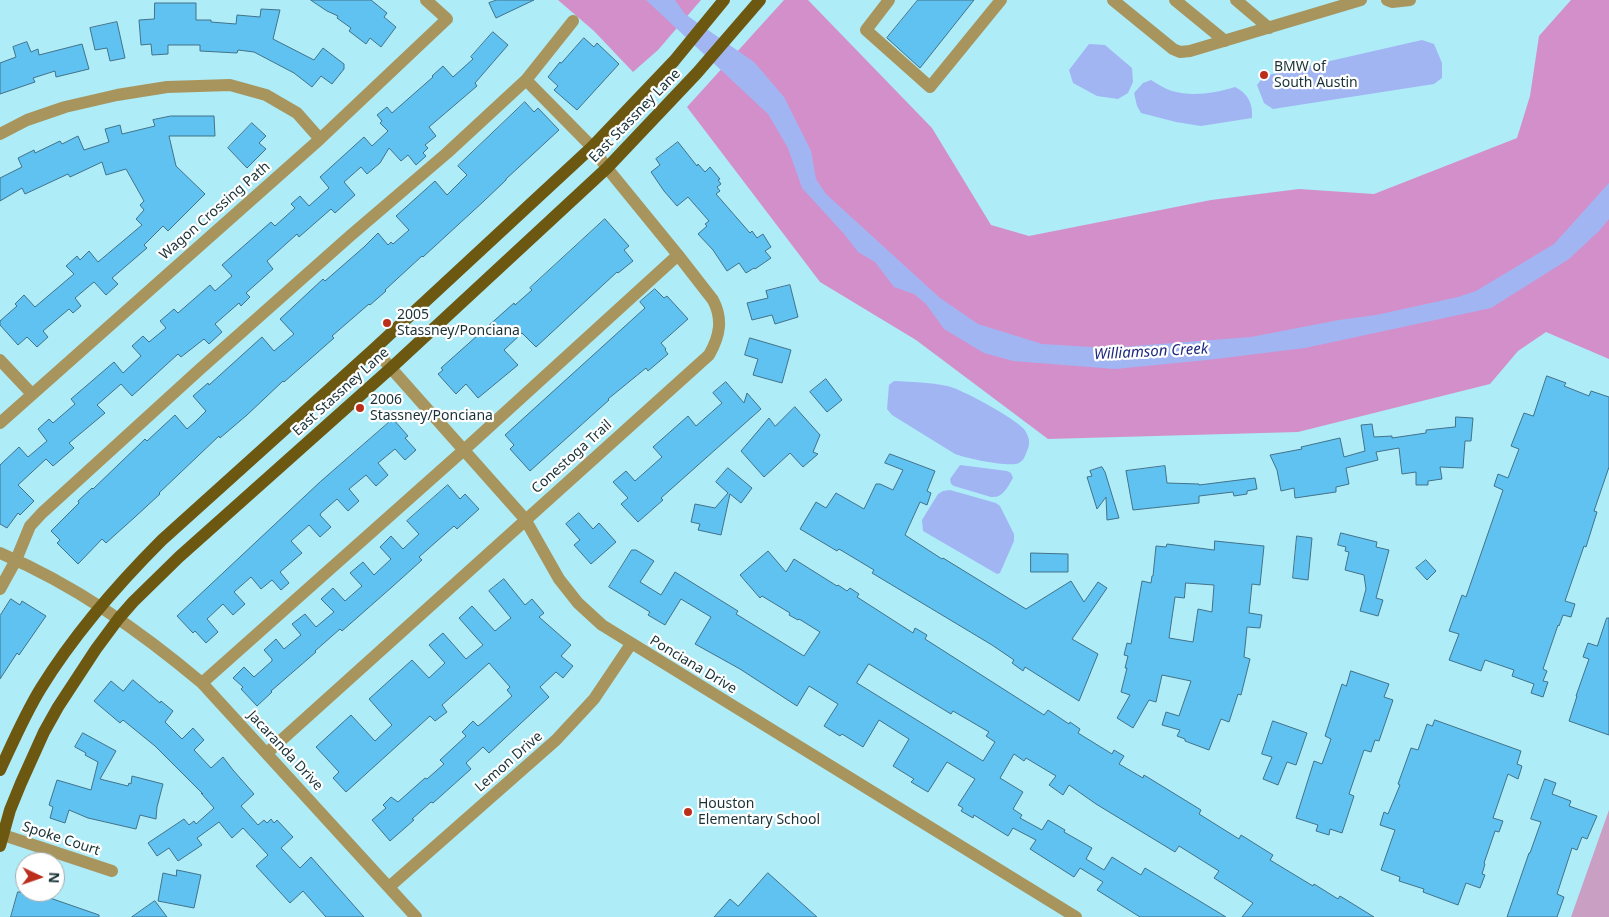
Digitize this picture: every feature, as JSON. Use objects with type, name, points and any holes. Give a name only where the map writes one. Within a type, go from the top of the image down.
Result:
[{"type":"main road","name":"East Stassney Lane","points":[[0,770],[41,688],[76,636],[130,572],[162,540],[374,349],[592,147],[674,61],[724,0]]},
{"type":"main road","name":"East Stassney Lane","points":[[1,839],[10,810],[44,732],[75,681],[119,618],[179,557],[392,368],[606,168],[697,72],[760,0]]},
{"type":"street","name":"Wagon Crossing Path","points":[[0,422],[320,140],[447,19],[426,0]]},
{"type":"street","points":[[889,0],[866,30],[930,87],[1001,0]]},
{"type":"street","points":[[1113,0],[1173,49],[1180,52],[1225,41],[1361,0]]},
{"type":"street","points":[[1175,0],[1225,41]]},
{"type":"street","points":[[1236,0],[1269,28]]},
{"type":"street","points":[[1319,0],[1331,9]]},
{"type":"street","points":[[1387,0],[1392,2],[1410,0]]},
{"type":"street","points":[[0,589],[16,560],[30,526],[42,513],[198,370],[447,153],[526,80],[573,21]]},
{"type":"street","name":"Conestoga Trail","points":[[267,752],[709,354],[719,335],[720,324],[717,307],[713,300],[606,168],[592,147],[526,80]]},
{"type":"street","points":[[0,134],[27,120],[66,107],[117,95],[167,87],[230,85],[266,95],[297,113],[320,140]]},
{"type":"street","points":[[202,683],[678,255]]},
{"type":"street","name":"Ponciana Drive","points":[[374,349],[526,519],[549,562],[569,592],[602,625],[1076,917]]},
{"type":"street","points":[[0,360],[32,394]]},
{"type":"street","name":"Jacaranda Drive","points":[[0,553],[52,578],[101,606],[168,654],[202,683],[416,917]]},
{"type":"street","name":"Lemon Drive","points":[[389,887],[563,734],[594,700],[631,644]]},
{"type":"street","name":"Spoke Court","points":[[1,839],[112,872]]},
{"type":"shaded area","points":[[558,0],[701,0],[658,50],[633,72],[594,31]]},
{"type":"shaded area","points":[[784,0],[808,0],[932,128],[991,225],[1029,236],[1211,200],[1299,189],[1374,194],[1517,138],[1530,96],[1539,36],[1571,0],[1609,0],[1609,359],[1546,332],[1518,351],[1490,384],[1298,432],[1048,439],[916,340],[820,282],[687,107]]},
{"type":"shaded area","points":[[1609,810],[1609,917],[1571,917]]},
{"type":"water","name":"Williamson Creek","points":[[646,0],[675,0],[685,14],[754,62],[784,97],[811,151],[816,179],[826,194],[940,298],[978,324],[1042,344],[1108,348],[1251,337],[1376,315],[1458,297],[1476,291],[1554,244],[1609,183],[1609,219],[1569,259],[1491,308],[1305,348],[1207,360],[1115,369],[1013,361],[984,353],[944,329],[926,304],[914,294],[894,287],[875,262],[858,252],[802,188],[788,148],[768,114]]},
{"type":"water","points":[[1422,40],[1434,44],[1442,63],[1442,78],[1434,84],[1273,109],[1264,103],[1257,85],[1264,76]]},
{"type":"water","points":[[1089,44],[1105,45],[1132,68],[1133,82],[1128,93],[1118,99],[1097,96],[1073,83],[1069,70]]},
{"type":"water","points":[[1151,80],[1169,90],[1188,94],[1212,92],[1235,87],[1240,89],[1249,100],[1252,108],[1252,118],[1201,126],[1141,113],[1134,93],[1143,83]]},
{"type":"water","points":[[894,381],[927,383],[954,388],[1000,412],[1019,424],[1027,434],[1029,445],[1024,458],[1019,463],[1007,464],[978,460],[955,454],[892,415],[887,409],[889,385]]},
{"type":"water","points":[[960,465],[1007,471],[1011,473],[1013,478],[1002,494],[991,497],[951,484],[950,479]]},
{"type":"water","points":[[950,490],[996,503],[1000,506],[1014,534],[1014,541],[1000,573],[997,574],[923,531],[922,520],[938,494]]},
{"type":"building","points":[[311,0],[371,0],[387,13],[384,17],[396,27],[381,47],[370,38],[366,44],[349,31],[351,28],[337,18],[338,16]]},
{"type":"building","points":[[497,0],[534,0],[496,18],[489,3]]},
{"type":"building","points":[[918,0],[974,0],[920,68],[887,38]]},
{"type":"building","points":[[155,3],[196,3],[196,20],[236,24],[237,15],[260,17],[261,9],[280,10],[273,39],[314,60],[323,48],[344,64],[344,69],[332,84],[321,76],[312,87],[294,73],[254,52],[238,50],[237,53],[200,51],[200,45],[168,45],[168,54],[152,55],[151,44],[141,45],[139,20],[154,19]]},
{"type":"building","points":[[117,22],[125,58],[110,61],[107,48],[95,50],[90,28]]},
{"type":"building","points":[[493,32],[508,45],[475,83],[477,86],[429,127],[436,136],[425,145],[428,148],[423,153],[426,156],[416,165],[408,155],[401,161],[389,148],[380,163],[367,174],[361,167],[344,182],[355,195],[335,213],[331,209],[299,237],[297,234],[267,261],[273,269],[246,293],[250,297],[241,306],[239,303],[215,324],[222,332],[209,344],[204,339],[181,357],[178,354],[132,396],[121,384],[97,405],[105,413],[69,443],[74,448],[53,466],[46,459],[18,485],[34,501],[20,515],[18,513],[7,528],[0,524],[0,465],[19,447],[28,457],[47,441],[38,429],[49,419],[53,423],[75,404],[71,399],[114,362],[123,373],[141,356],[132,346],[143,336],[149,342],[166,328],[160,321],[174,309],[178,313],[210,285],[215,291],[232,276],[222,265],[271,222],[275,226],[295,208],[291,204],[300,196],[309,206],[329,188],[320,177],[364,137],[372,146],[388,131],[380,123],[382,121],[377,115],[387,107],[392,113],[443,66],[453,77],[473,59],[471,57]]},
{"type":"building","points":[[584,38],[594,47],[597,43],[619,64],[577,110],[554,90],[558,86],[548,77]]},
{"type":"building","points":[[27,42],[31,52],[38,49],[39,55],[82,44],[89,69],[56,77],[55,71],[33,78],[35,82],[0,94],[0,63],[16,57],[13,47]]},
{"type":"building","points":[[525,102],[534,112],[538,108],[559,130],[386,291],[332,336],[334,338],[220,438],[219,436],[160,494],[106,543],[102,539],[78,564],[57,543],[60,540],[51,531],[79,503],[78,501],[145,439],[147,441],[175,415],[187,429],[195,422],[206,411],[193,396],[208,383],[209,385],[262,337],[274,351],[294,334],[280,319],[323,279],[325,281],[378,233],[388,245],[391,242],[393,244],[409,230],[396,216],[435,181],[447,195],[467,175],[458,166]]},
{"type":"building","points":[[171,116],[214,116],[215,136],[169,136],[176,166],[205,194],[168,231],[163,226],[144,245],[147,248],[112,278],[118,284],[106,295],[94,282],[75,298],[81,306],[73,313],[69,309],[43,331],[48,337],[37,347],[27,337],[18,345],[0,325],[0,321],[17,306],[15,304],[24,295],[35,307],[74,274],[66,266],[77,256],[80,260],[89,251],[98,262],[142,225],[136,219],[144,210],[140,205],[144,201],[126,169],[106,175],[102,162],[70,177],[68,174],[25,194],[22,188],[0,201],[0,178],[22,167],[18,158],[34,150],[35,153],[60,141],[62,144],[78,136],[84,150],[109,142],[105,129],[120,125],[122,134],[155,126],[153,120]]},
{"type":"building","points":[[252,123],[266,136],[259,143],[266,149],[247,168],[228,148]]},
{"type":"building","points":[[678,142],[697,166],[698,164],[705,172],[710,167],[720,179],[718,180],[721,184],[717,187],[720,191],[716,194],[750,233],[752,231],[757,238],[763,234],[771,247],[765,251],[771,258],[746,273],[739,263],[727,271],[713,250],[698,234],[707,226],[705,224],[709,221],[688,197],[677,206],[651,172],[660,165],[656,159]]},
{"type":"building","points":[[605,219],[629,246],[624,250],[633,261],[617,272],[536,347],[522,333],[504,350],[518,365],[478,398],[466,384],[456,394],[438,374],[443,370],[441,368],[514,303],[515,305],[532,290],[530,288]]},
{"type":"building","points":[[790,285],[798,317],[775,324],[772,315],[752,320],[747,303],[768,298],[766,291]]},
{"type":"building","points":[[655,289],[664,298],[667,296],[688,319],[661,343],[668,354],[648,371],[646,368],[608,399],[530,471],[510,449],[514,445],[505,435],[645,308],[640,302]]},
{"type":"building","points":[[750,338],[791,350],[782,383],[753,375],[758,359],[745,355]]},
{"type":"building","points":[[1547,376],[1566,383],[1564,386],[1589,396],[1591,391],[1609,397],[1609,467],[1594,511],[1597,512],[1586,547],[1584,546],[1565,601],[1575,604],[1571,617],[1563,615],[1543,669],[1547,671],[1543,681],[1548,682],[1543,697],[1531,693],[1534,684],[1512,676],[1514,670],[1485,660],[1481,671],[1449,660],[1459,634],[1449,631],[1462,595],[1466,597],[1503,490],[1494,486],[1498,474],[1508,478],[1519,449],[1511,446],[1524,413],[1533,416]]},
{"type":"building","points":[[826,379],[842,400],[827,412],[810,392]]},
{"type":"building","points":[[726,382],[744,403],[747,393],[761,409],[661,498],[663,500],[638,522],[621,504],[628,498],[613,482],[626,471],[635,481],[662,457],[653,447],[688,416],[696,426],[722,403],[713,393]]},
{"type":"building","points":[[795,407],[820,435],[813,452],[818,454],[803,467],[790,453],[764,477],[741,451],[769,418],[775,426]]},
{"type":"building","points":[[1456,417],[1473,418],[1471,441],[1465,441],[1463,468],[1440,467],[1442,479],[1428,481],[1428,485],[1416,485],[1416,472],[1402,474],[1399,448],[1376,452],[1378,460],[1346,468],[1349,484],[1336,487],[1336,492],[1295,498],[1294,488],[1281,491],[1277,470],[1270,455],[1302,449],[1301,447],[1340,438],[1344,457],[1365,451],[1361,425],[1372,424],[1374,437],[1392,436],[1392,438],[1426,433],[1426,430],[1455,427]]},
{"type":"building","points":[[393,419],[408,436],[405,438],[416,450],[405,460],[395,449],[378,463],[388,475],[376,486],[366,475],[349,489],[359,501],[348,511],[337,499],[321,513],[320,515],[331,527],[320,537],[309,525],[291,541],[302,553],[280,572],[289,583],[281,590],[272,580],[261,589],[251,577],[234,592],[245,604],[233,615],[223,604],[207,619],[218,632],[206,643],[195,631],[193,633],[177,616],[320,482]]},
{"type":"building","points":[[890,454],[935,471],[927,491],[931,493],[927,505],[920,502],[905,535],[942,559],[1026,609],[1071,581],[1084,602],[1098,582],[1107,588],[1072,639],[1098,654],[1079,701],[1025,667],[1023,671],[1012,663],[1014,660],[992,645],[872,573],[874,570],[800,529],[816,502],[826,508],[836,493],[864,509],[876,484],[893,490],[903,470],[885,463]]},
{"type":"building","points":[[1165,466],[1167,483],[1199,485],[1255,478],[1257,489],[1247,491],[1247,494],[1234,496],[1233,492],[1199,496],[1199,503],[1133,510],[1126,471]]},
{"type":"building","points":[[1102,467],[1119,518],[1107,520],[1106,497],[1097,509],[1087,477],[1092,476],[1090,471]]},
{"type":"building","points":[[728,468],[752,488],[741,503],[730,494],[721,535],[698,530],[700,524],[691,522],[695,504],[715,508],[728,493],[716,482]]},
{"type":"building","points":[[448,485],[460,499],[465,494],[479,509],[457,529],[454,526],[419,557],[422,560],[342,631],[340,629],[315,651],[257,706],[241,689],[243,687],[233,678],[244,667],[254,677],[272,661],[264,650],[276,639],[284,649],[301,635],[292,624],[305,614],[316,627],[334,612],[321,599],[333,588],[345,601],[362,586],[350,573],[363,562],[374,575],[391,559],[380,547],[391,536],[403,549],[419,534],[407,521]]},
{"type":"building","points":[[579,513],[593,529],[599,523],[616,542],[591,564],[574,545],[580,540],[566,524]]},
{"type":"building","points":[[1341,533],[1377,542],[1376,547],[1389,550],[1376,598],[1383,600],[1378,616],[1360,611],[1366,589],[1364,575],[1345,570],[1349,552],[1345,551],[1346,547],[1338,545]]},
{"type":"building","points":[[1297,536],[1312,538],[1308,580],[1293,578]]},
{"type":"building","points":[[1215,541],[1264,546],[1260,585],[1252,584],[1249,613],[1262,615],[1260,628],[1247,627],[1244,657],[1250,659],[1241,695],[1238,694],[1229,722],[1221,719],[1209,750],[1177,736],[1180,730],[1162,725],[1166,712],[1179,716],[1191,681],[1162,675],[1156,702],[1149,700],[1133,728],[1117,718],[1130,695],[1121,692],[1128,656],[1124,655],[1127,643],[1131,644],[1142,581],[1151,583],[1156,546],[1166,547],[1167,544],[1214,550]],"holes":[[[1186,583],[1214,585],[1212,612],[1198,609],[1193,642],[1169,638],[1175,597],[1184,598]]]},
{"type":"building","points":[[632,550],[636,550],[654,561],[640,582],[661,595],[675,572],[738,611],[736,614],[804,656],[820,632],[789,615],[790,613],[762,596],[760,598],[740,575],[768,551],[786,572],[794,559],[837,586],[847,591],[850,588],[859,594],[857,597],[913,633],[915,628],[927,635],[925,639],[1044,715],[1048,710],[1069,724],[1070,722],[1080,729],[1078,733],[1112,754],[1114,750],[1124,756],[1119,764],[1143,778],[1144,775],[1201,810],[1199,814],[1239,839],[1241,835],[1273,855],[1270,860],[1313,886],[1314,884],[1338,899],[1340,896],[1374,917],[1242,917],[1253,903],[1214,878],[1219,871],[1179,846],[1175,852],[1096,804],[1069,785],[1063,795],[1049,785],[1056,776],[1026,758],[1024,761],[1014,754],[1000,778],[1023,792],[1013,809],[1022,815],[1020,818],[1042,830],[1048,820],[1065,830],[1064,832],[1092,848],[1086,859],[1104,870],[1112,857],[1141,875],[1145,868],[1226,917],[1140,917],[1097,890],[1103,882],[1080,868],[1074,877],[1030,849],[1036,840],[1013,828],[1008,836],[974,815],[973,818],[961,811],[963,808],[958,805],[975,779],[947,762],[928,792],[911,782],[914,779],[893,766],[909,739],[879,720],[863,747],[842,734],[840,736],[824,726],[838,704],[809,686],[797,706],[740,669],[695,644],[711,617],[681,599],[665,625],[648,615],[650,612],[609,587]],"holes":[[[869,664],[951,714],[953,711],[989,732],[986,736],[995,742],[983,761],[857,683]]]},
{"type":"building","points":[[1031,553],[1068,554],[1068,572],[1031,572]]},
{"type":"building","points":[[1426,560],[1436,571],[1427,580],[1416,568]]},
{"type":"building","points":[[504,579],[525,605],[532,599],[544,613],[539,617],[571,645],[561,656],[573,666],[563,678],[556,672],[540,687],[549,697],[489,753],[483,747],[466,763],[471,769],[433,803],[431,802],[390,841],[372,820],[386,808],[383,805],[391,797],[398,802],[444,764],[440,760],[466,736],[462,732],[473,721],[478,726],[512,696],[507,690],[510,687],[489,663],[442,705],[447,712],[435,721],[430,716],[346,792],[333,778],[339,772],[316,747],[351,715],[375,741],[392,725],[369,699],[412,660],[429,678],[445,663],[429,645],[443,633],[466,659],[483,645],[459,618],[472,606],[495,631],[511,618],[489,591]]},
{"type":"building","points":[[11,599],[20,605],[22,601],[46,616],[19,655],[17,653],[0,679],[0,616]]},
{"type":"building","points":[[1607,618],[1609,618],[1609,735],[1569,721],[1589,659],[1583,657],[1588,643],[1597,646]]},
{"type":"building","points":[[1351,671],[1389,684],[1384,697],[1393,700],[1379,741],[1375,740],[1371,752],[1364,750],[1349,794],[1354,796],[1342,833],[1330,829],[1329,835],[1316,831],[1318,825],[1296,818],[1314,761],[1322,764],[1331,739],[1325,736],[1342,684],[1346,686]]},
{"type":"building","points":[[133,680],[160,703],[161,701],[173,711],[165,722],[182,739],[193,728],[204,740],[194,750],[211,768],[223,757],[254,794],[241,806],[258,825],[264,820],[267,823],[271,819],[274,823],[277,820],[293,837],[281,848],[300,868],[311,857],[364,917],[326,917],[303,891],[290,903],[256,866],[268,855],[243,828],[232,838],[219,822],[197,838],[202,845],[178,861],[169,848],[157,856],[148,843],[184,819],[189,825],[194,821],[196,824],[214,808],[201,793],[203,794],[155,746],[123,720],[120,723],[94,701],[111,681],[123,691]]},
{"type":"building","points":[[1435,720],[1521,751],[1517,764],[1522,766],[1518,779],[1508,774],[1493,818],[1503,821],[1499,832],[1495,831],[1484,863],[1482,874],[1485,875],[1480,888],[1466,883],[1458,905],[1423,892],[1424,889],[1399,881],[1400,877],[1381,870],[1395,830],[1380,825],[1384,812],[1388,814],[1400,785],[1398,784],[1411,748],[1418,750],[1427,724],[1432,726]]},
{"type":"building","points":[[1273,721],[1307,733],[1296,765],[1287,762],[1278,785],[1263,779],[1272,757],[1262,754]]},
{"type":"building","points":[[83,733],[116,751],[100,779],[128,786],[129,783],[131,784],[132,776],[163,784],[156,819],[140,815],[136,829],[88,818],[69,810],[65,823],[50,818],[53,807],[49,805],[57,780],[91,790],[98,762],[75,747]]},
{"type":"building","points":[[1545,779],[1556,783],[1552,794],[1571,801],[1569,806],[1597,816],[1587,839],[1582,837],[1577,850],[1572,848],[1557,894],[1564,897],[1557,917],[1507,917],[1541,822],[1531,819]]},
{"type":"building","points":[[177,870],[201,875],[194,908],[158,901],[163,873],[176,876]]},
{"type":"building","points":[[768,873],[817,917],[714,917],[730,899],[738,906]]},
{"type":"building","points":[[155,901],[167,917],[132,917]]},
{"type":"building","points":[[15,902],[62,902],[99,915],[99,917],[11,917]]},
{"type":"place","name":"BMW of South Austin","points":[[1264,75]]},
{"type":"place","name":"2005 Stassney/Ponciana","points":[[387,323]]},
{"type":"place","name":"2006 Stassney/Ponciana","points":[[360,408]]},
{"type":"place","name":"Houston Elementary School","points":[[688,812]]}]
